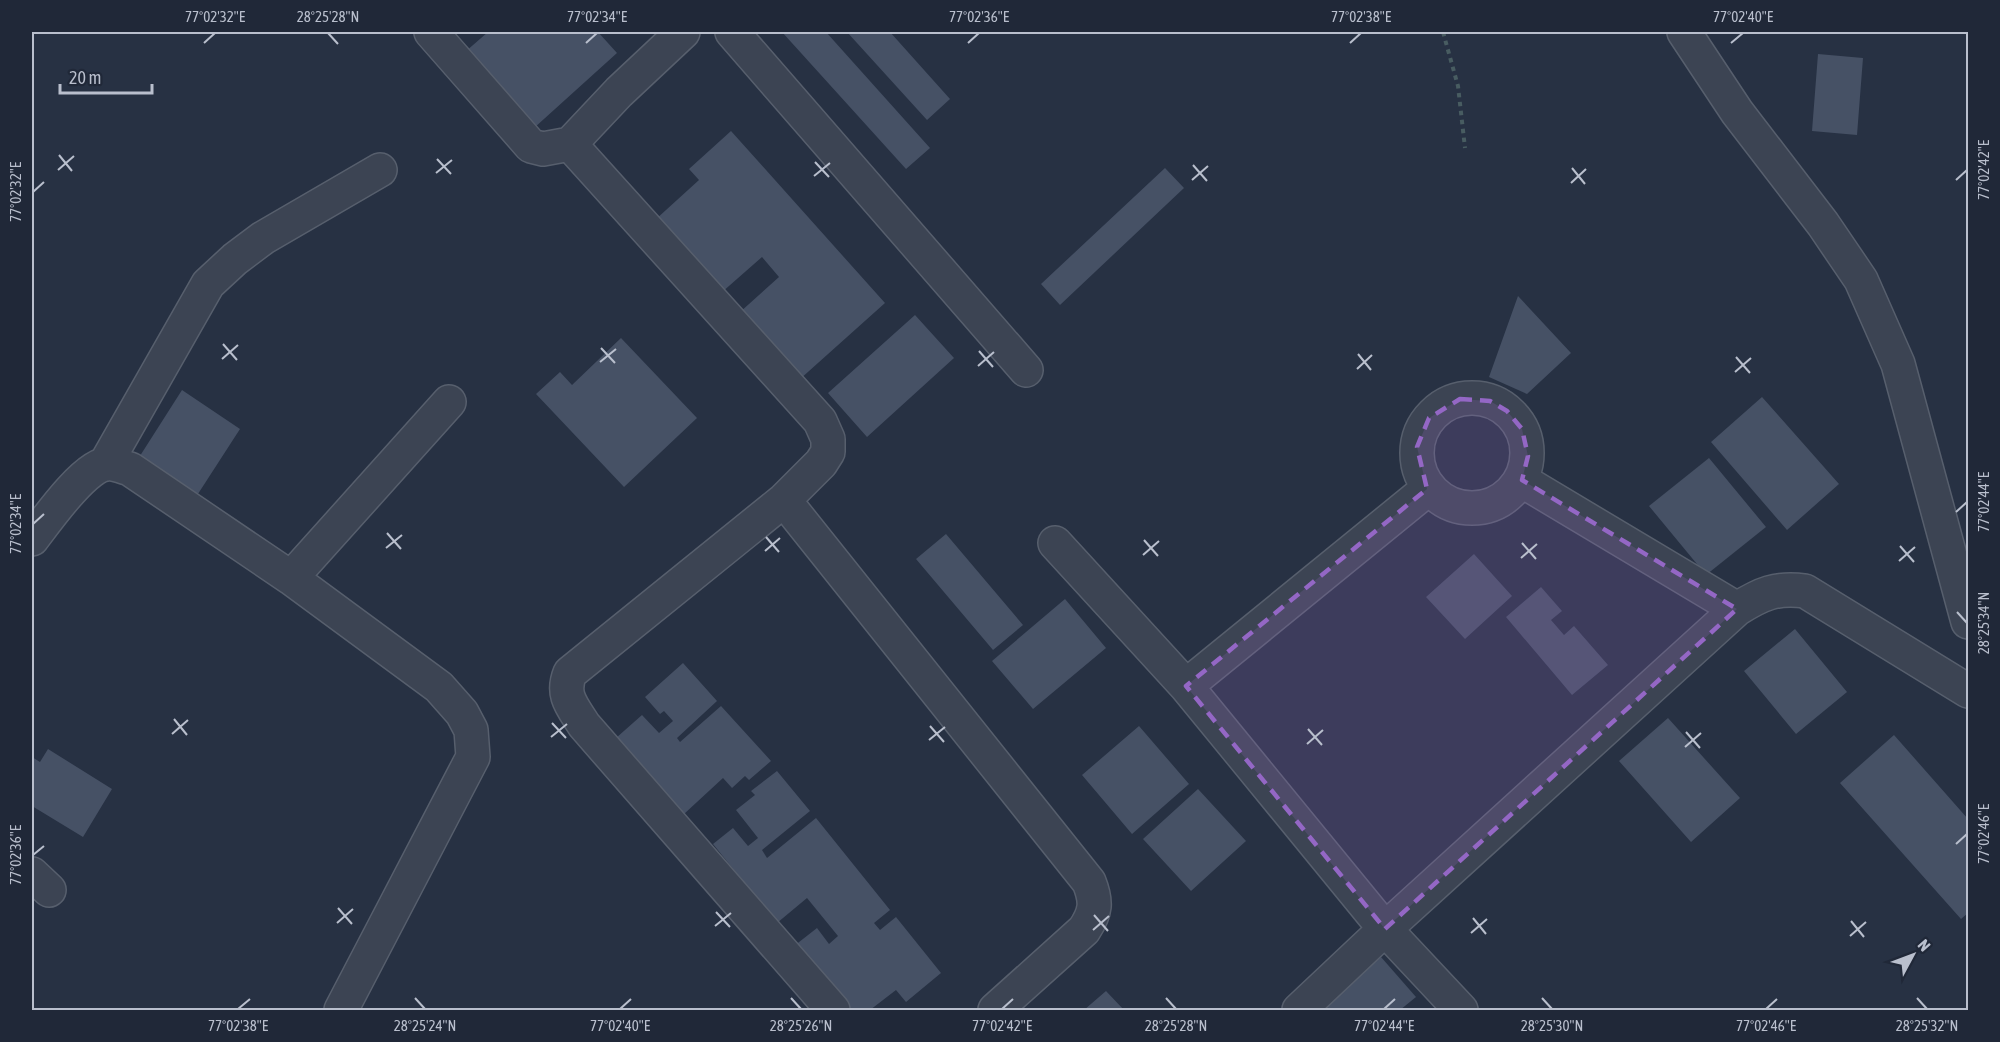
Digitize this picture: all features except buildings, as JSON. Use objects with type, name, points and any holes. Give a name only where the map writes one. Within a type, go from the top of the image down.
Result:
[{"type":"street","points":[[431,32],[531,146],[543,149],[570,144],[683,32]]},
{"type":"street","points":[[732,32],[1026,370]]},
{"type":"street","points":[[1684,32],[1737,112],[1823,224],[1861,280],[1898,364],[1968,622]]},
{"type":"street","points":[[570,144],[820,421],[828,440],[828,452],[784,500],[578,665],[570,673],[566,685],[567,698],[584,725],[833,1011]]},
{"type":"street","points":[[106,464],[208,284],[235,259],[263,238],[380,170]]},
{"type":"street","points":[[1460,399],[1490,401],[1507,411],[1522,429],[1527,448],[1527,466],[1521,480],[1506,498],[1495,504],[1473,509],[1448,503],[1435,495],[1419,470],[1417,458],[1419,437],[1424,426],[1429,418],[1444,406],[1460,399]]},
{"type":"street","points":[[291,578],[449,402]]},
{"type":"street","points":[[32,538],[79,482],[94,468],[106,464],[130,469],[291,578],[439,687],[462,713],[471,730],[473,757],[340,1011]]},
{"type":"street","points":[[1521,480],[1737,609]]},
{"type":"street","points":[[1186,686],[1429,488]]},
{"type":"street","points":[[784,500],[1089,882],[1094,896],[1093,916],[1084,930],[995,1011]]},
{"type":"street","points":[[1055,543],[1186,686],[1385,929],[1461,1011]]},
{"type":"street","points":[[1299,1011],[1385,929],[1737,609],[1761,594],[1788,588],[1804,591],[1968,692]]},
{"type":"path","points":[[1443,32],[1458,86],[1465,148]]},
{"type":"highlighted area","points":[[1460,399],[1490,401],[1507,411],[1522,429],[1528,456],[1522,480],[1737,609],[1385,929],[1186,686],[1427,489],[1417,447],[1429,418]]}]
